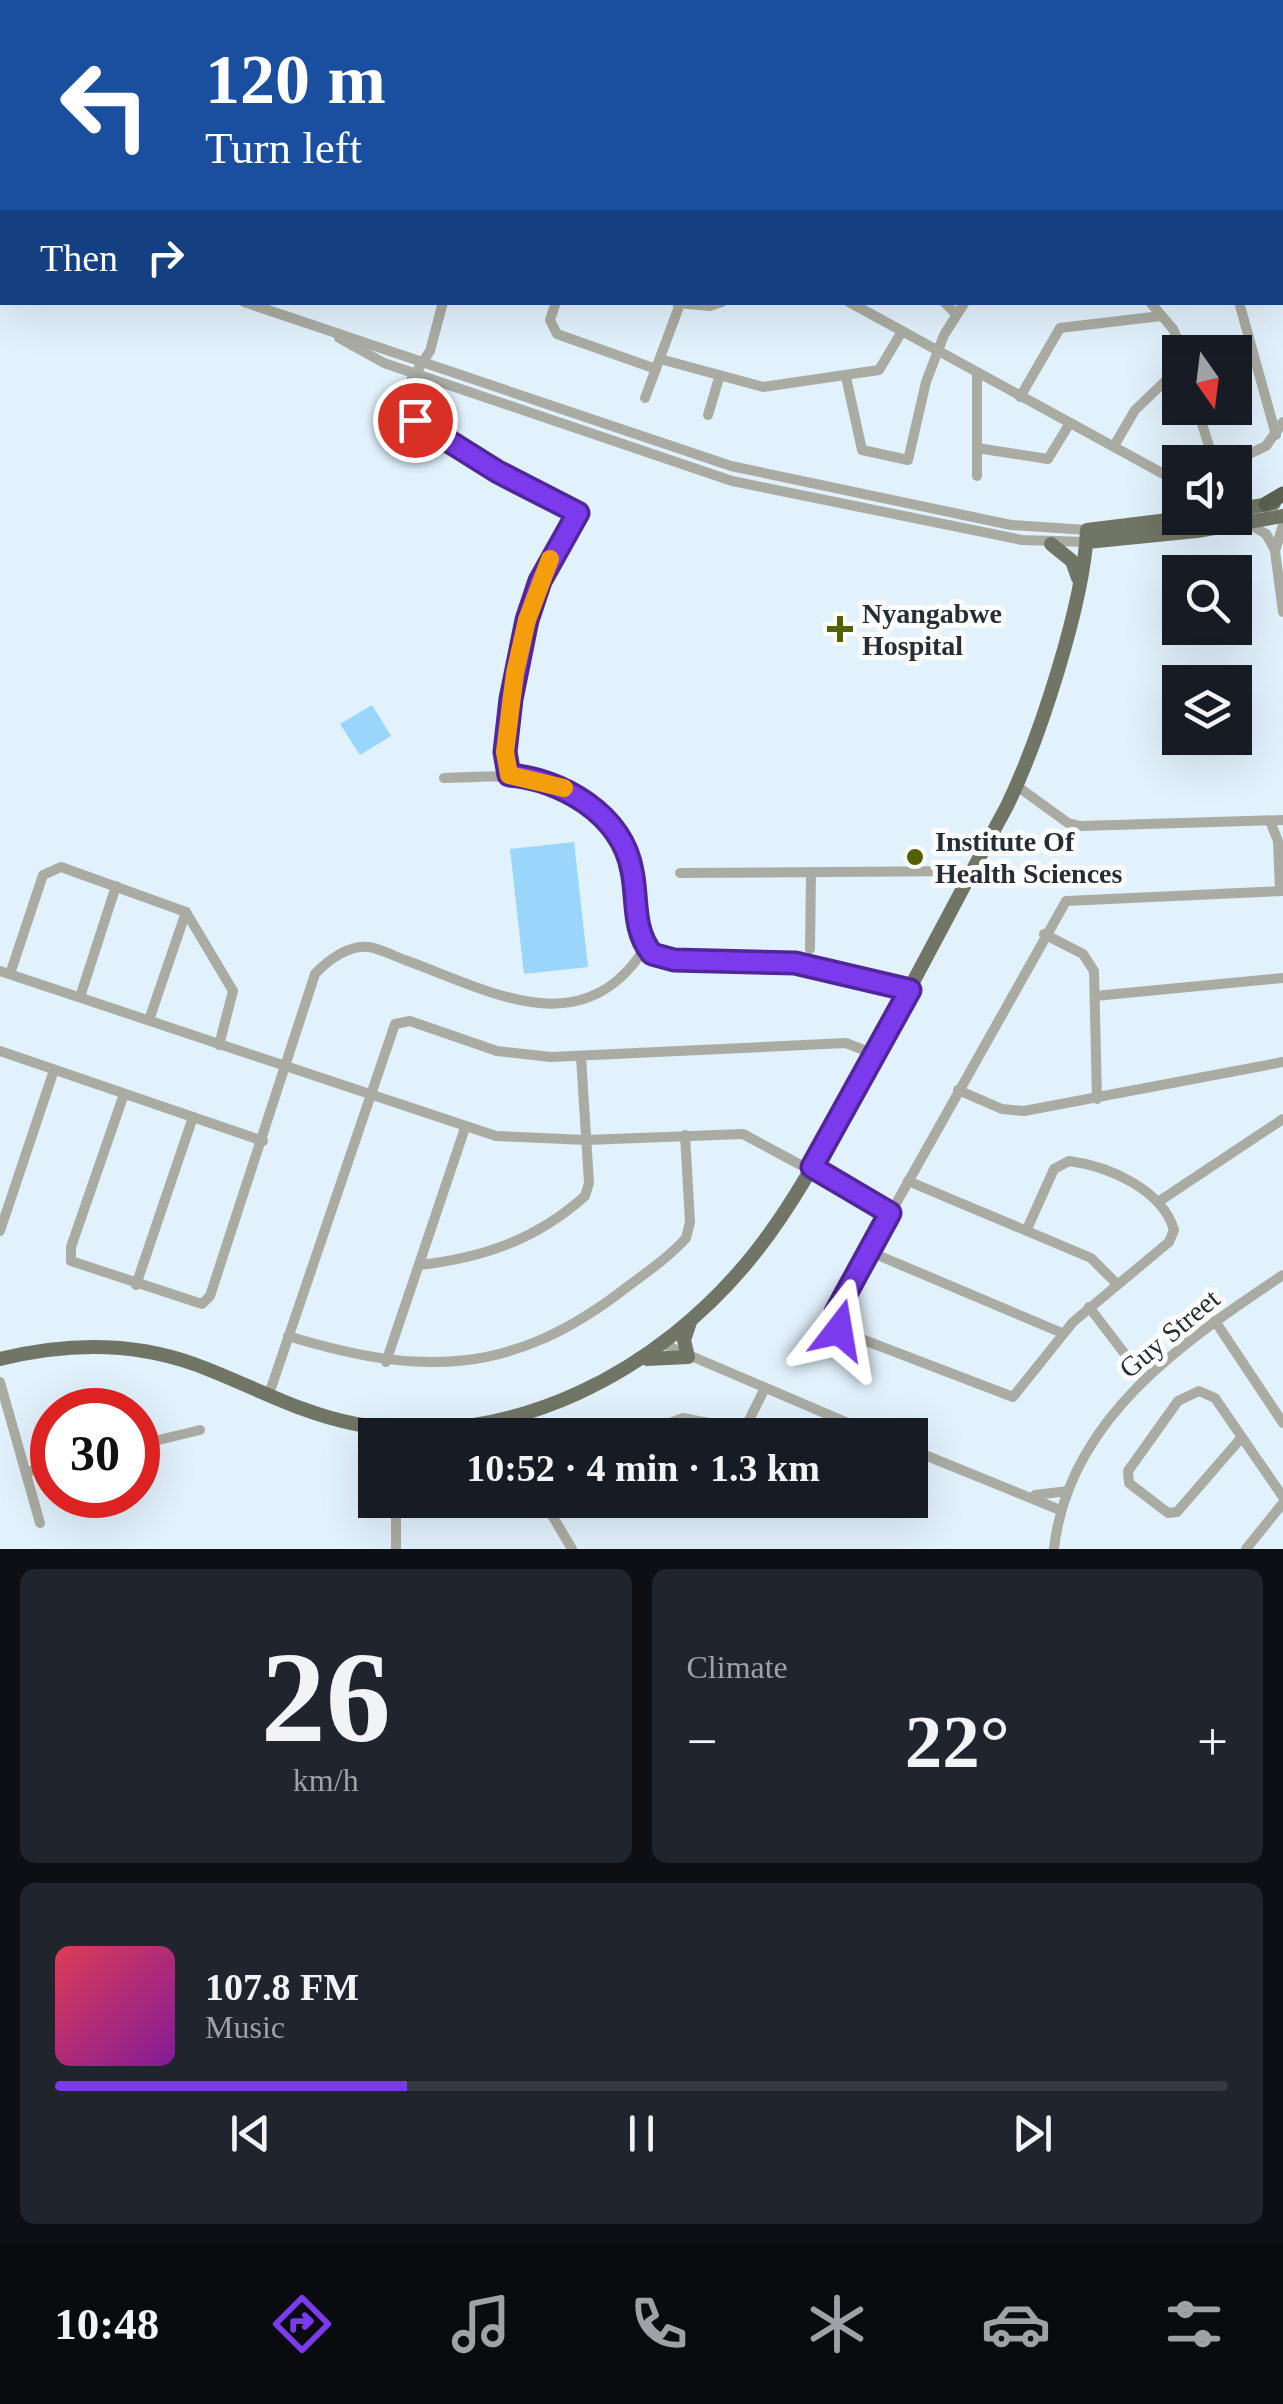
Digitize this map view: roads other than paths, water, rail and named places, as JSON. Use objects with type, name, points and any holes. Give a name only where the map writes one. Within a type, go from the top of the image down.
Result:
[{"type":"highway","points":[[1274,503],[1283,494]]},
{"type":"main road","points":[[1252,522],[1283,516]]},
{"type":"main road","points":[[1087,536],[1162,522]]},
{"type":"main road","points":[[1087,536],[1120,538],[1162,530]]},
{"type":"main road","points":[[514,1418],[558,1403],[636,1361],[690,1322],[755,1253],[812,1167],[1017,786],[1080,577],[1087,536]]},
{"type":"main road","points":[[1080,577],[1120,538]]},
{"type":"main road","points":[[1051,544],[1072,561],[1080,577]]},
{"type":"main road","points":[[821,1150],[822,1166],[828,1177]]},
{"type":"main road","points":[[636,1361],[688,1357],[684,1340],[690,1322]]},
{"type":"main road","points":[[0,1359],[78,1346],[142,1350],[195,1364],[268,1397],[358,1424]]},
{"type":"street","points":[[253,305],[330,332],[354,348],[731,466],[1010,525],[1087,536]]},
{"type":"street","points":[[442,305],[430,351],[418,368],[411,407],[420,424],[578,513],[540,581],[527,620],[511,699],[505,752],[509,775]]},
{"type":"street","points":[[555,305],[550,320],[557,334],[658,364],[762,388],[879,370],[901,333]]},
{"type":"street","points":[[645,398],[677,305]]},
{"type":"street","points":[[854,305],[1162,473]]},
{"type":"street","points":[[947,305],[956,314]]},
{"type":"street","points":[[846,377],[862,450],[904,462],[911,456],[926,382],[963,305]]},
{"type":"street","points":[[1152,305],[1173,335]]},
{"type":"street","points":[[1241,305],[1253,363],[1276,435]]},
{"type":"street","points":[[1020,397],[1060,328],[1161,316]]},
{"type":"street","points":[[418,368],[732,481],[1051,544],[1087,536]]},
{"type":"street","points":[[977,374],[977,476]]},
{"type":"street","points":[[708,415],[718,378]]},
{"type":"street","points":[[1114,446],[1136,410],[1162,384]]},
{"type":"street","points":[[1252,455],[1276,435],[1283,422]]},
{"type":"street","points":[[977,448],[1048,459],[1070,423]]},
{"type":"street","points":[[1275,550],[1283,525]]},
{"type":"street","points":[[1252,526],[1266,534],[1275,550],[1283,612]]},
{"type":"street","points":[[480,777],[444,778],[509,775],[562,787],[611,829],[630,862],[638,928],[652,954],[674,960],[795,963],[910,990]]},
{"type":"street","points":[[1017,786],[1068,823],[1081,826],[1283,820]]},
{"type":"street","points":[[1028,1230],[1054,1169],[1062,1162],[1116,1175],[1158,1202],[1172,1224],[1172,1237],[1062,1333],[1021,1392],[1008,1398],[842,1332],[836,1324],[836,1312],[868,1252],[1058,910],[1076,898],[1281,892],[1278,841],[1270,821]]},
{"type":"street","points":[[219,1044],[232,991],[186,912],[60,867],[48,870],[5,972],[465,1128],[516,1139],[743,1134],[812,1167],[890,1213]]},
{"type":"street","points":[[680,873],[972,871]]},
{"type":"street","points":[[810,949],[811,872]]},
{"type":"street","points":[[80,997],[116,886]]},
{"type":"street","points":[[150,1020],[186,912]]},
{"type":"street","points":[[1044,934],[1082,954],[1094,971],[1097,1099]]},
{"type":"street","points":[[124,1094],[70,1255],[76,1265],[194,1305],[207,1301],[288,1068],[315,974],[350,950],[368,947],[504,996],[561,1007],[594,998],[634,963],[646,946]]},
{"type":"street","points":[[1095,996],[1283,978]]},
{"type":"street","points":[[268,1397],[393,1028],[404,1020],[496,1051],[580,1057],[846,1042],[874,1054]]},
{"type":"street","points":[[0,1051],[262,1141]]},
{"type":"street","points":[[419,1266],[469,1260],[500,1250],[581,1201],[589,1183],[580,1057]]},
{"type":"street","points":[[958,1090],[1011,1112],[1283,1062]]},
{"type":"street","points":[[0,1231],[54,1070]]},
{"type":"street","points":[[136,1285],[193,1117]]},
{"type":"street","points":[[1158,1202],[1283,1119]]},
{"type":"street","points":[[386,1362],[465,1128]]},
{"type":"street","points":[[288,1336],[386,1362],[442,1364],[488,1358],[555,1334],[597,1310],[686,1238],[690,1222],[686,1135]]},
{"type":"street","points":[[908,1182],[1091,1258],[1116,1283]]},
{"type":"street","points":[[868,1252],[1062,1333]]},
{"type":"street","name":"Guy Street","points":[[1054,1549],[1060,1510],[1068,1490],[1095,1440],[1144,1379],[1215,1320],[1283,1275]]},
{"type":"street","points":[[1088,1308],[1144,1379]]},
{"type":"street","points":[[1215,1320],[1283,1422]]},
{"type":"street","points":[[1202,1330],[1229,1342]]},
{"type":"street","points":[[663,1344],[834,1418]]},
{"type":"street","points":[[0,1382],[40,1523]]},
{"type":"street","points":[[750,1418],[764,1390]]},
{"type":"street","points":[[1242,1437],[1177,1512],[1168,1513],[1129,1483],[1128,1472],[1178,1401],[1194,1391],[1215,1398],[1242,1437],[1283,1500],[1246,1549]]},
{"type":"street","points":[[160,1440],[200,1430]]},
{"type":"street","points":[[928,1456],[1060,1510]]},
{"type":"street","points":[[1270,1479],[1283,1470]]},
{"type":"street","points":[[26,1472],[30,1471]]},
{"type":"street","points":[[1024,1494],[1052,1496],[1068,1490]]},
{"type":"street","points":[[396,1518],[396,1549]]},
{"type":"street","points":[[554,1518],[572,1549]]},
{"type":"place","name":"Nyangabwe Hospital","points":[[840,629]]},
{"type":"place","name":"Institute Of Health Sciences","points":[[915,857]]}]
